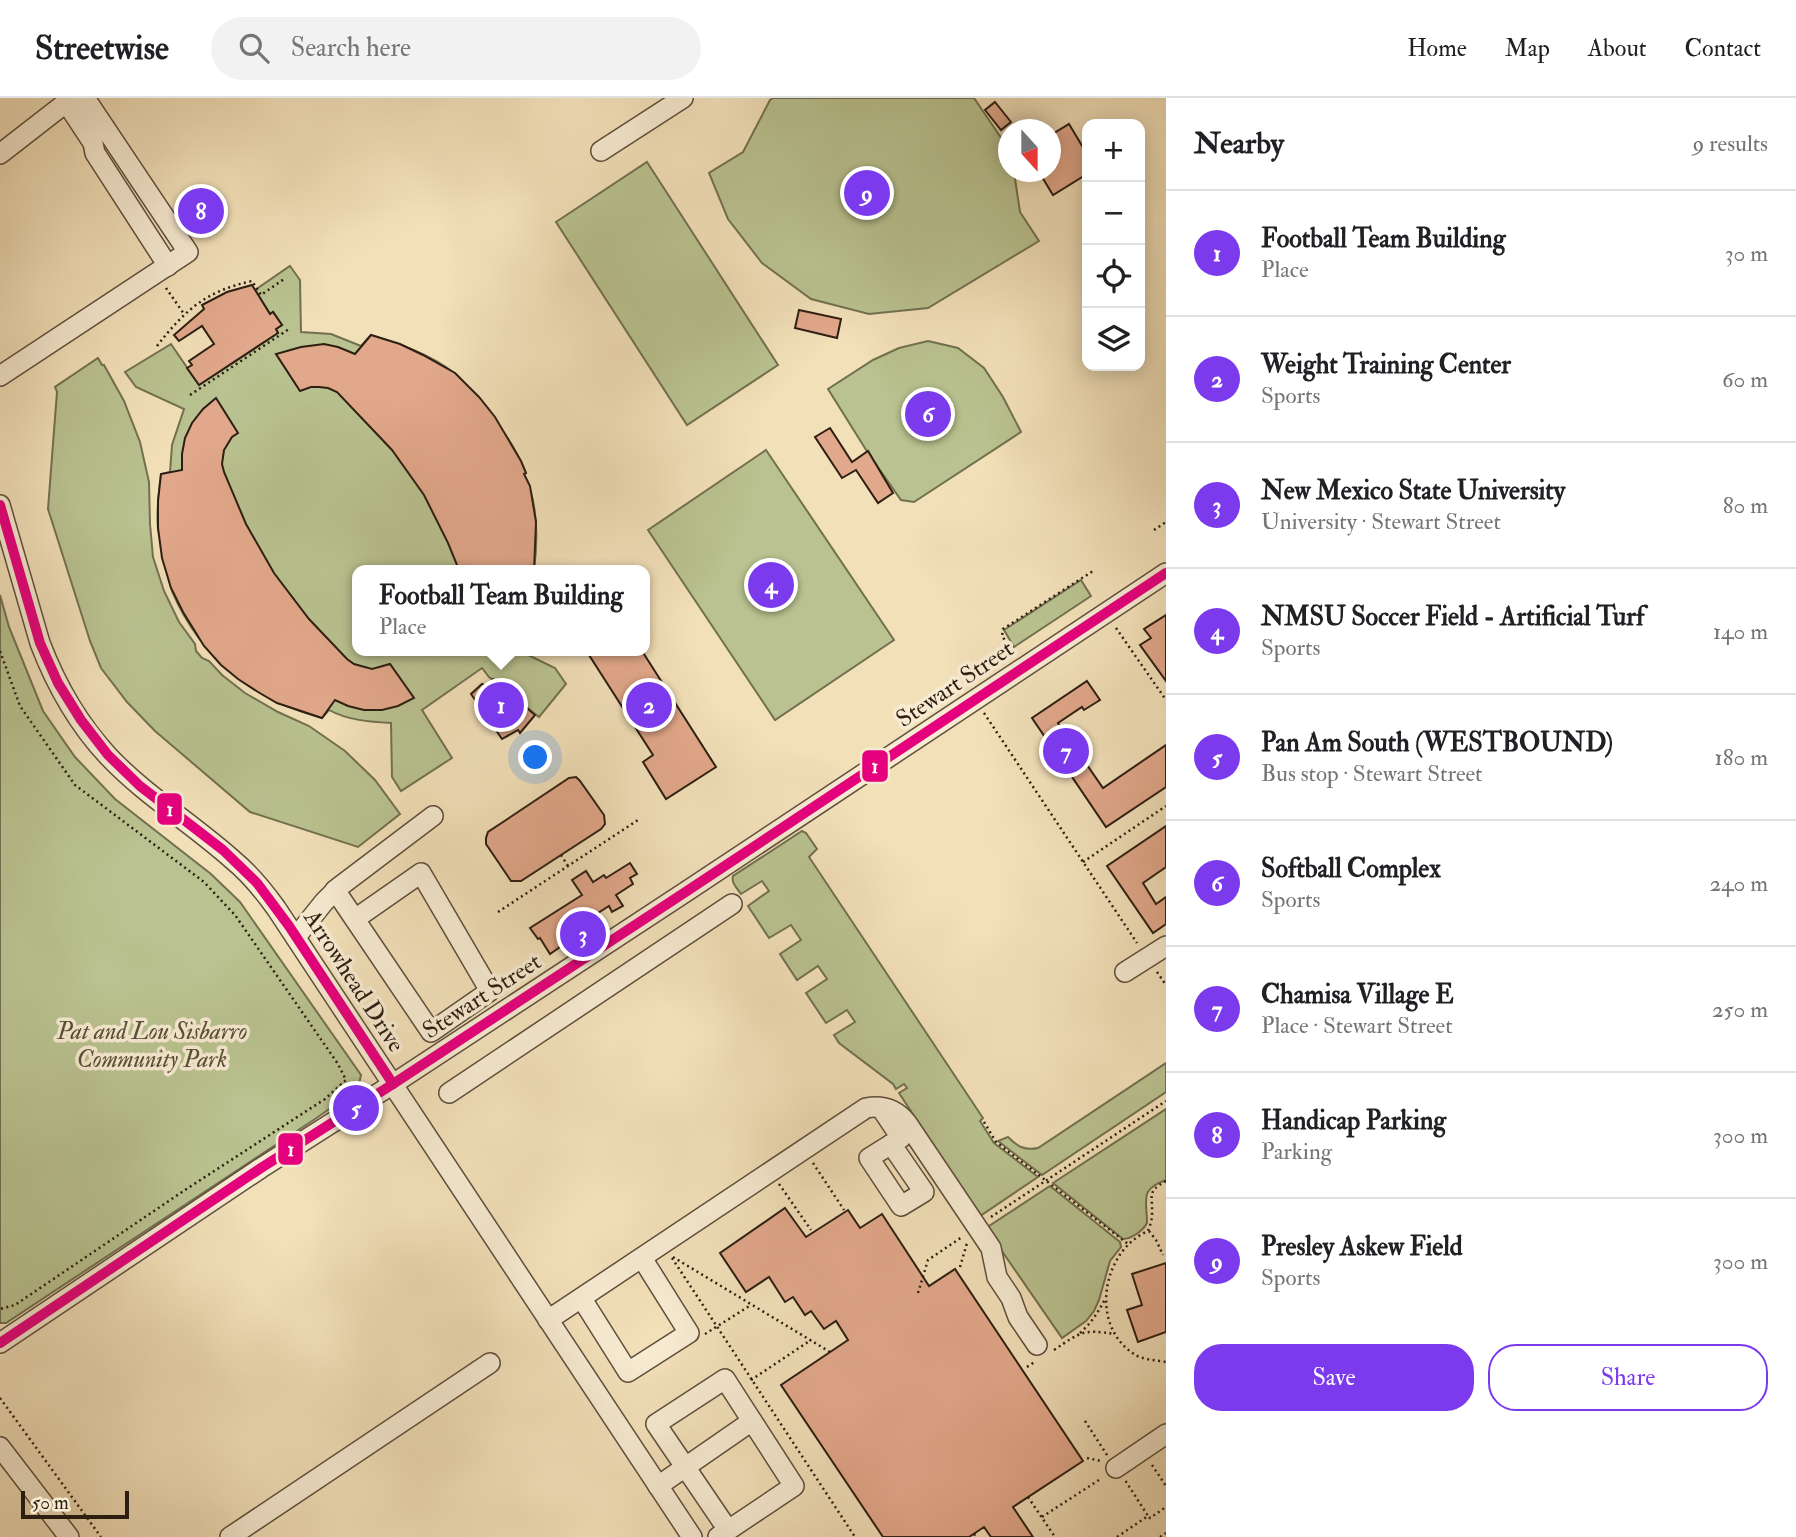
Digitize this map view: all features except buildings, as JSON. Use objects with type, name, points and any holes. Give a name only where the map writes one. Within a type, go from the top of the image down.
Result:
[{"type":"street","points":[[601,151],[683,98]]},
{"type":"street","points":[[0,376],[166,276],[188,252],[114,140],[75,99]]},
{"type":"street","points":[[75,99],[95,153],[166,276]]},
{"type":"street","points":[[0,154],[75,99]]},
{"type":"street","points":[[95,153],[114,140]]},
{"type":"street","name":"Arrowhead Drive","points":[[0,505],[40,643],[59,686],[83,725],[124,772],[248,873],[276,908],[692,1537]]},
{"type":"street","name":"Stewart Street","points":[[0,1343],[261,1168],[393,1084],[1166,573]]},
{"type":"street","points":[[296,937],[335,890],[433,816]]},
{"type":"street","points":[[335,890],[431,1032],[490,991],[421,873],[355,919]]},
{"type":"street","points":[[449,1093],[732,904]]},
{"type":"street","points":[[1125,972],[1166,946]]},
{"type":"street","points":[[548,1320],[866,1108],[880,1107],[896,1111],[902,1116],[991,1248],[997,1277],[1041,1353]]},
{"type":"street","points":[[880,1107],[901,1138],[891,1144]]},
{"type":"street","points":[[582,1299],[628,1372],[689,1333],[642,1258]]},
{"type":"street","points":[[230,1537],[490,1363]]},
{"type":"street","points":[[725,1379],[752,1421],[794,1486],[723,1534],[685,1467],[656,1424],[725,1379]]},
{"type":"street","points":[[658,1486],[752,1421]]},
{"type":"street","points":[[1112,1465],[1142,1451],[1166,1434]]},
{"type":"street","points":[[0,1447],[69,1537]]},
{"type":"path","points":[[166,276],[184,314]]},
{"type":"path","points":[[157,346],[184,314],[203,299],[222,289],[252,281],[261,295],[284,279]]},
{"type":"path","points":[[190,394],[289,330]]},
{"type":"path","points":[[1154,530],[1166,522]]},
{"type":"path","points":[[1016,655],[1002,636],[1003,629],[1093,571]]},
{"type":"path","points":[[1114,626],[1166,700]]},
{"type":"path","points":[[0,651],[20,706],[75,785],[204,882],[235,915],[346,1080],[325,1099],[185,1190],[16,1306],[0,1309]]},
{"type":"path","points":[[984,713],[1166,985]]},
{"type":"path","points":[[1083,862],[1166,806]]},
{"type":"path","points":[[498,912],[638,820]]},
{"type":"path","points":[[561,855],[568,866]]},
{"type":"path","points":[[918,1293],[928,1260],[1166,1101]]},
{"type":"path","points":[[984,1122],[996,1142],[1128,1244]]},
{"type":"path","points":[[812,1161],[844,1210]]},
{"type":"path","points":[[1080,1333],[1099,1312],[1117,1257],[1128,1244],[1148,1231],[1153,1216],[1151,1195],[1155,1187],[1166,1181]]},
{"type":"path","points":[[779,1184],[811,1230]]},
{"type":"path","points":[[1148,1231],[1163,1255]]},
{"type":"path","points":[[960,1267],[964,1249]]},
{"type":"path","points":[[830,1352],[670,1256],[855,1537]]},
{"type":"path","points":[[1105,1297],[1107,1314],[1115,1335],[1128,1350],[1137,1356],[1166,1362]]},
{"type":"path","points":[[1027,1367],[1041,1353],[1080,1333],[1093,1331],[1115,1335]]},
{"type":"path","points":[[751,1380],[811,1340]]},
{"type":"path","points":[[0,1398],[101,1537]]},
{"type":"path","points":[[1142,1451],[1166,1486]]},
{"type":"path","points":[[1087,1458],[1112,1465]]},
{"type":"path","points":[[1042,1517],[1112,1465]]},
{"type":"path","points":[[1028,1497],[1055,1537]]},
{"type":"path","points":[[1148,1516],[1150,1518],[1166,1507]]},
{"type":"path","points":[[1160,1537],[1166,1533]]},
{"type":"green space","points":[[974,98],[998,133],[998,182],[1016,182],[1020,212],[1039,241],[928,308],[869,314],[811,299],[762,263],[728,219],[709,173],[743,152],[770,100]]},
{"type":"green space","points":[[647,162],[778,365],[687,425],[556,222]]},
{"type":"green space","points":[[290,266],[300,280],[301,332],[331,334],[361,346],[371,335],[414,350],[445,366],[457,375],[503,431],[526,473],[524,474],[534,509],[534,565],[352,565],[352,656],[530,656],[555,668],[566,684],[539,717],[489,677],[482,668],[422,710],[452,758],[401,791],[392,777],[391,723],[351,718],[329,710],[322,718],[273,700],[232,672],[214,655],[184,615],[172,591],[157,521],[161,474],[170,472],[172,445],[184,409],[136,387],[125,372],[171,344],[199,385],[278,333],[276,329],[282,325],[273,312],[270,314],[255,290]]},
{"type":"green space","points":[[928,341],[958,348],[984,368],[1021,432],[914,502],[901,500],[828,389],[873,360],[899,348]]},
{"type":"green space","points":[[98,358],[124,401],[140,442],[149,482],[153,557],[164,591],[179,622],[195,644],[196,651],[245,693],[309,726],[345,751],[375,780],[400,814],[358,847],[250,812],[155,731],[127,702],[101,668],[48,509],[57,392],[55,387]]},
{"type":"green space","points":[[766,450],[894,640],[775,720],[648,530]]},
{"type":"green space","points":[[1081,580],[1091,596],[1014,647],[1004,630]]},
{"type":"green space","name":"Pat and Lou Sisbarro Community Park","points":[[0,595],[9,627],[43,711],[75,757],[115,799],[211,874],[240,902],[361,1075],[358,1089],[6,1323],[0,1323]]},
{"type":"green space","points":[[802,831],[817,849],[809,857],[983,1118],[980,1121],[994,1143],[1038,1177],[980,1216],[899,1093],[907,1088],[904,1084],[896,1089],[839,1043],[834,1035],[855,1022],[847,1010],[826,1023],[806,993],[827,979],[818,966],[797,980],[780,954],[801,940],[791,925],[769,938],[748,906],[769,891],[762,881],[741,894],[734,883],[733,876]]},
{"type":"green space","points":[[1166,1063],[1166,1092],[1042,1175],[998,1141],[1008,1137],[1021,1147],[1038,1148]]},
{"type":"green space","points":[[1166,1109],[1166,1180],[1152,1188],[1146,1196],[1145,1226],[1140,1232],[1123,1239],[1053,1183]]},
{"type":"green space","points":[[1050,1186],[1120,1242],[1121,1247],[1110,1261],[1094,1311],[1086,1321],[1062,1338],[986,1228]]},
{"type":"transit line","name":"1","points":[[0,505],[40,643],[58,683],[81,720],[108,755],[140,786],[223,850],[257,883],[289,926],[393,1084]]},
{"type":"transit line","name":"1","points":[[0,1343],[261,1168],[687,891],[1166,573]]},
{"type":"place","name":"Presley Askew Field","points":[[867,193]]},
{"type":"place","name":"Handicap Parking","points":[[201,211]]},
{"type":"place","name":"Softball Complex","points":[[928,414]]},
{"type":"place","name":"NMSU Soccer Field - Artificial Turf","points":[[771,585]]},
{"type":"place","name":"Football Team Building","points":[[501,705]]},
{"type":"place","name":"Weight Training Center","points":[[649,705]]},
{"type":"place","name":"Chamisa Village E","points":[[1066,751]]},
{"type":"place","name":"New Mexico State University","points":[[583,934]]},
{"type":"place","name":"Pan Am South (WESTBOUND)","points":[[356,1108]]}]
